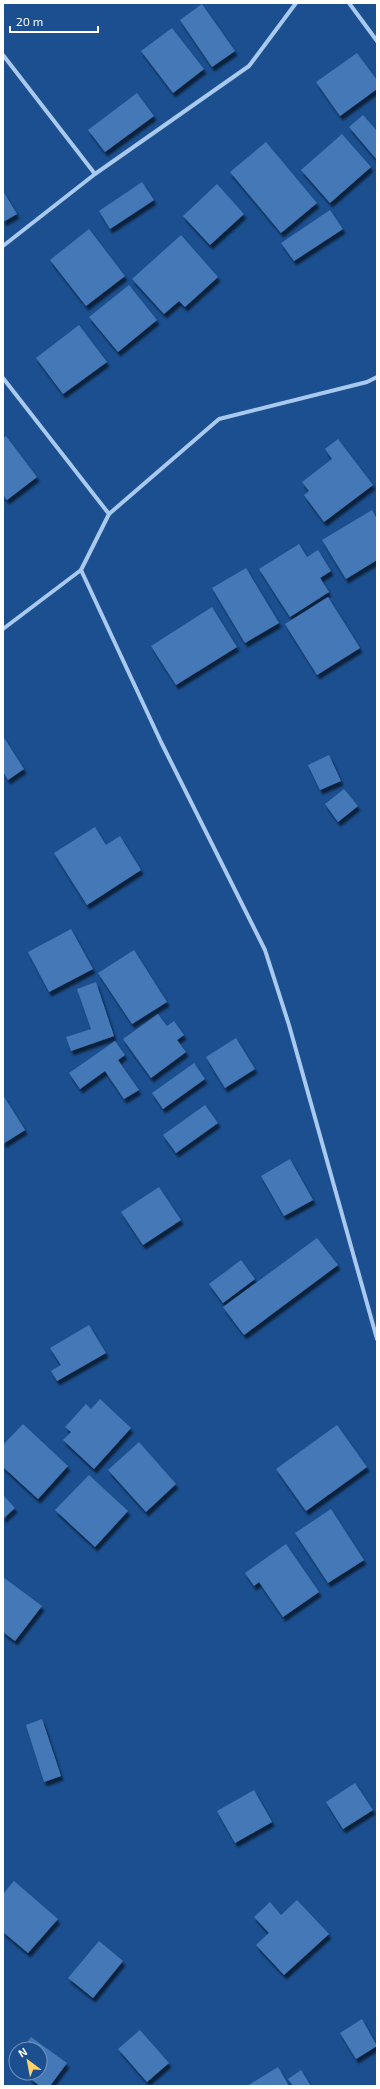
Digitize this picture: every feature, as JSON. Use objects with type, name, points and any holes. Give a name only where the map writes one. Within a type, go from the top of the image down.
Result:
[{"type":"street","points":[[3,246],[95,174],[249,66],[296,3]]},
{"type":"street","points":[[349,3],[377,41]]},
{"type":"street","points":[[3,55],[95,174]]},
{"type":"street","points":[[3,629],[81,570],[109,514],[220,419],[367,382],[377,377]]},
{"type":"street","points":[[3,378],[109,514]]},
{"type":"street","points":[[81,570],[161,742],[265,950],[289,1025],[377,1339]]},
{"type":"building","points":[[202,4],[235,51],[212,67],[180,20]]},
{"type":"building","points":[[172,28],[204,69],[173,93],[141,51]]},
{"type":"building","points":[[357,53],[377,80],[377,89],[340,116],[316,82]]},
{"type":"building","points":[[137,93],[154,116],[105,152],[88,130]]},
{"type":"building","points":[[363,115],[377,131],[377,160],[349,127]]},
{"type":"building","points":[[342,134],[371,167],[330,203],[301,170]]},
{"type":"building","points":[[266,142],[317,203],[281,233],[230,172]]},
{"type":"building","points":[[142,182],[154,200],[110,229],[99,211]]},
{"type":"building","points":[[217,184],[244,214],[210,245],[183,216]]},
{"type":"building","points":[[3,191],[17,214],[3,222]]},
{"type":"building","points":[[330,210],[343,229],[294,261],[281,243]]},
{"type":"building","points":[[89,229],[125,276],[86,306],[50,260]]},
{"type":"building","points":[[181,235],[218,277],[185,307],[179,301],[164,314],[132,279]]},
{"type":"building","points":[[129,285],[157,320],[118,352],[89,317]]},
{"type":"building","points":[[79,325],[107,362],[63,394],[36,358]]},
{"type":"building","points":[[6,436],[37,477],[7,500],[3,495],[3,439]]},
{"type":"building","points":[[338,439],[373,485],[324,522],[304,495],[309,491],[302,482],[332,459],[325,449]]},
{"type":"building","points":[[372,510],[377,519],[377,560],[346,579],[322,540]]},
{"type":"building","points":[[299,544],[307,557],[318,550],[331,571],[320,578],[329,592],[290,617],[259,569]]},
{"type":"building","points":[[246,568],[279,623],[245,643],[212,588]]},
{"type":"building","points":[[328,597],[360,648],[317,675],[285,624]]},
{"type":"building","points":[[212,607],[237,647],[176,685],[151,646]]},
{"type":"building","points":[[3,736],[24,769],[8,780],[3,772]]},
{"type":"building","points":[[329,755],[341,781],[320,790],[308,765]]},
{"type":"building","points":[[344,789],[358,806],[338,822],[325,804]]},
{"type":"building","points":[[95,827],[106,845],[120,836],[141,870],[87,905],[54,853]]},
{"type":"building","points":[[71,929],[93,969],[49,992],[28,952]]},
{"type":"building","points":[[134,950],[167,1002],[132,1024],[98,973]]},
{"type":"building","points":[[96,982],[114,1036],[71,1051],[66,1037],[91,1029],[77,989]]},
{"type":"building","points":[[158,1014],[167,1026],[174,1021],[184,1035],[177,1040],[186,1052],[151,1078],[123,1039]]},
{"type":"building","points":[[236,1038],[255,1069],[225,1088],[206,1057]]},
{"type":"building","points":[[115,1041],[125,1055],[118,1060],[139,1090],[124,1099],[105,1071],[80,1089],[69,1073]]},
{"type":"building","points":[[194,1063],[205,1079],[163,1109],[152,1093]]},
{"type":"building","points":[[3,1095],[25,1130],[3,1144]]},
{"type":"building","points":[[205,1105],[218,1123],[176,1153],[163,1135]]},
{"type":"building","points":[[290,1159],[313,1200],[284,1216],[261,1176]]},
{"type":"building","points":[[159,1187],[181,1220],[143,1245],[121,1212]]},
{"type":"building","points":[[317,1238],[338,1265],[244,1335],[223,1307]]},
{"type":"building","points":[[241,1260],[255,1279],[223,1303],[209,1284]]},
{"type":"building","points":[[89,1325],[106,1353],[57,1381],[51,1371],[61,1365],[50,1348]]},
{"type":"building","points":[[100,1399],[131,1428],[94,1469],[63,1440],[71,1432],[65,1427],[86,1404],[91,1409]]},
{"type":"building","points":[[23,1424],[68,1466],[38,1499],[3,1467],[3,1445]]},
{"type":"building","points":[[337,1425],[367,1467],[306,1511],[276,1469]]},
{"type":"building","points":[[139,1442],[176,1484],[146,1512],[108,1470]]},
{"type":"building","points":[[89,1475],[128,1511],[95,1547],[55,1510]]},
{"type":"building","points":[[3,1495],[15,1508],[3,1519]]},
{"type":"building","points":[[331,1509],[364,1560],[328,1583],[295,1533]]},
{"type":"building","points":[[286,1544],[319,1592],[283,1617],[259,1582],[254,1586],[245,1573]]},
{"type":"building","points":[[3,1577],[42,1606],[15,1641],[3,1632]]},
{"type":"building","points":[[42,1719],[61,1776],[44,1782],[26,1725]]},
{"type":"building","points":[[355,1783],[373,1810],[343,1829],[326,1802]]},
{"type":"building","points":[[254,1790],[272,1822],[235,1843],[217,1811]]},
{"type":"building","points":[[14,1881],[58,1919],[28,1953],[3,1932],[3,1894]]},
{"type":"building","points":[[297,1900],[329,1934],[284,1975],[256,1945],[269,1933],[254,1917],[270,1902],[281,1915]]},
{"type":"building","points":[[99,1941],[123,1961],[93,1998],[68,1978]]},
{"type":"building","points":[[362,2019],[377,2046],[356,2059],[340,2033]]},
{"type":"building","points":[[140,2030],[169,2063],[147,2082],[118,2049]]},
{"type":"building","points":[[31,2037],[37,2041],[28,2041]]},
{"type":"building","points":[[48,2049],[67,2063],[50,2086],[40,2086],[33,2081],[48,2081]]},
{"type":"building","points":[[278,2067],[289,2086],[247,2086]]},
{"type":"building","points":[[301,2070],[311,2086],[293,2086],[288,2079]]}]
